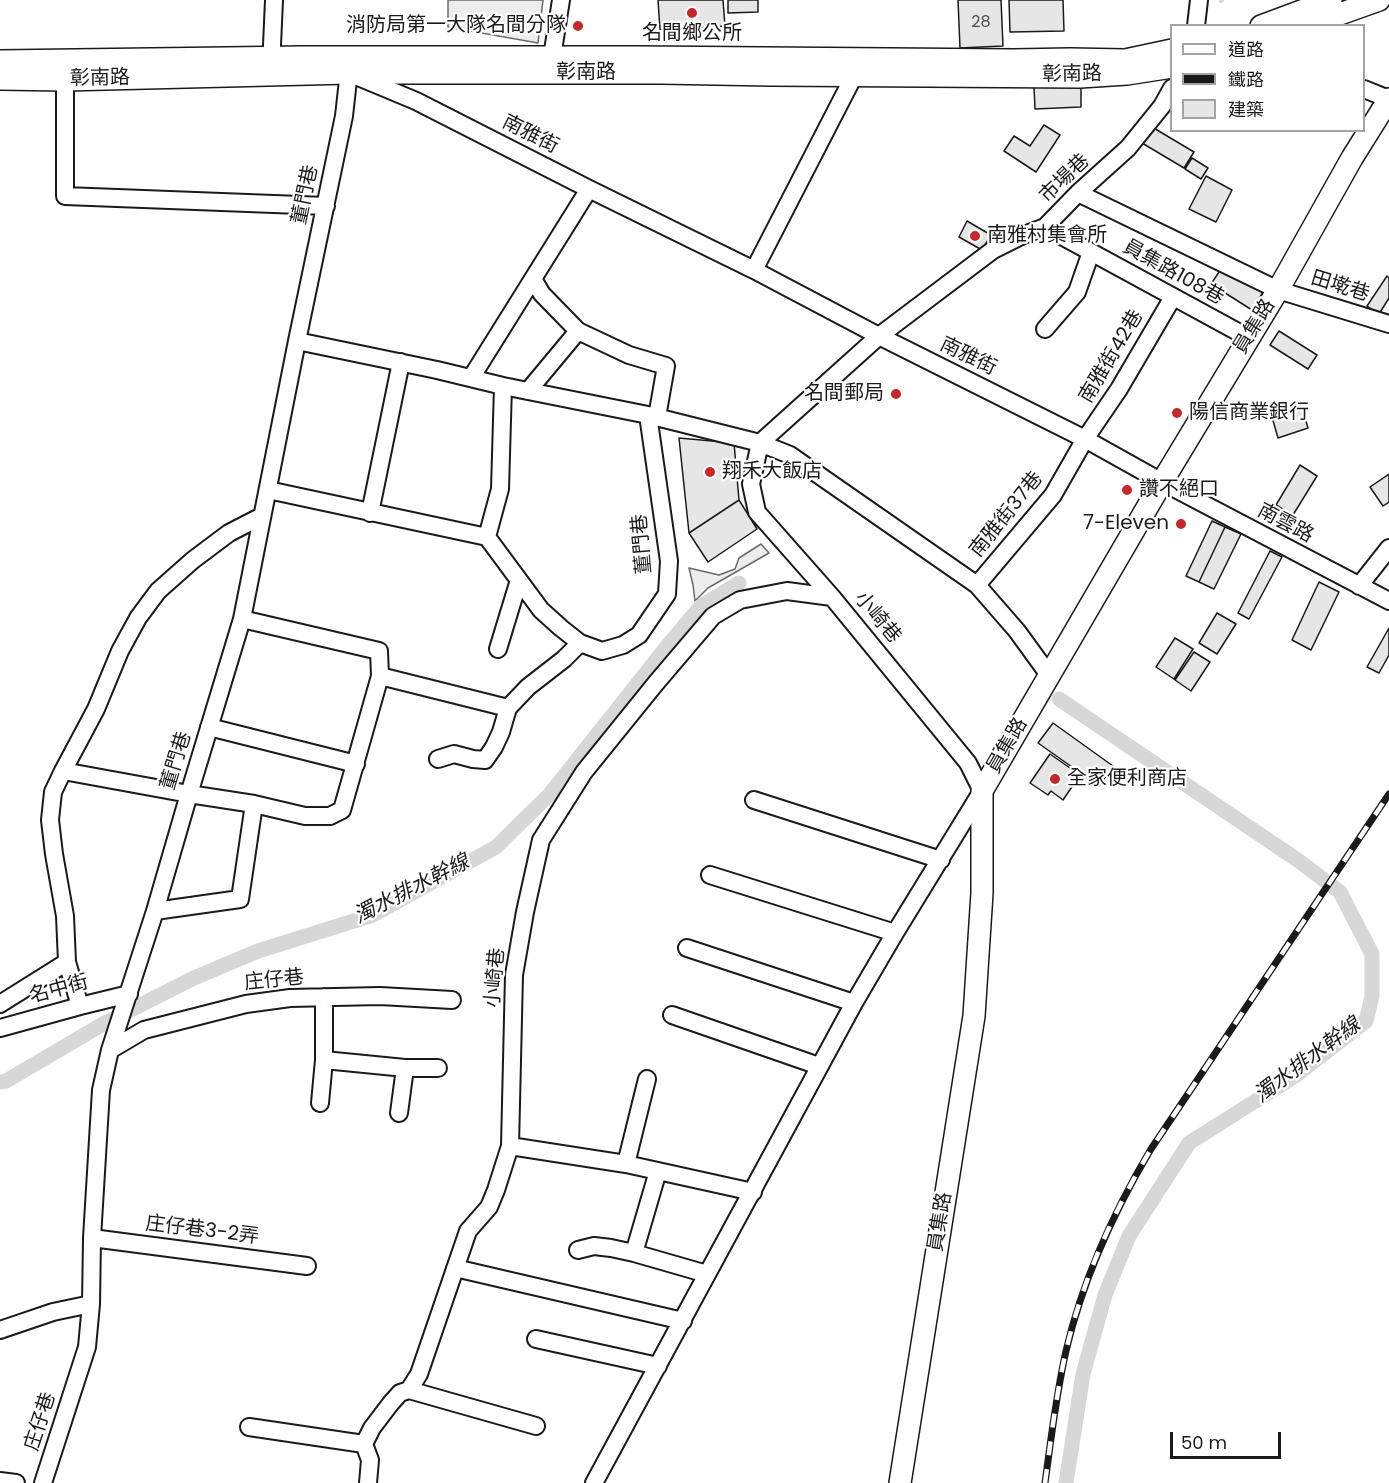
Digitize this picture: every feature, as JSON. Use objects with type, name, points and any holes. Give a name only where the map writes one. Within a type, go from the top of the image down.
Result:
[{"type":"main road","points":[[1266,24],[1331,0]]},
{"type":"main road","points":[[1312,24],[1379,0]]},
{"type":"main road","name":"彰南路","points":[[350,65],[661,73],[1070,58],[1125,60],[1170,50]]},
{"type":"main road","name":"彰南路","points":[[0,61],[271,66],[552,57],[1080,77],[1127,74],[1170,67]]},
{"type":"main road","name":"彰南路","points":[[0,80],[64,80],[271,66]]},
{"type":"main road","name":"員集路","points":[[900,1483],[974,1016],[982,893],[982,791],[1278,290],[1352,158],[1389,99]]},
{"type":"street","points":[[271,66],[274,0]]},
{"type":"street","name":"彰南路","points":[[552,57],[561,0]]},
{"type":"street","points":[[1196,24],[1199,0]]},
{"type":"street","name":"南雅街","points":[[350,65],[416,101],[1085,439],[1162,483]]},
{"type":"street","name":"董門巷","points":[[111,1047],[155,911],[242,619],[344,116],[350,65]]},
{"type":"street","points":[[754,270],[858,67]]},
{"type":"street","points":[[64,80],[65,196],[326,206]]},
{"type":"street","points":[[1365,89],[1389,99]]},
{"type":"street","name":"市場巷","points":[[760,443],[879,336],[993,250],[1046,227],[1078,193],[1128,148],[1162,106],[1170,92]]},
{"type":"street","points":[[471,378],[589,189]]},
{"type":"street","name":"田墘巷","points":[[1078,193],[1278,290],[1389,324]]},
{"type":"street","name":"員集路108巷","points":[[1046,227],[1249,338]]},
{"type":"street","points":[[1045,329],[1077,291],[1091,252]]},
{"type":"street","points":[[528,391],[578,331],[542,294],[533,279]]},
{"type":"street","name":"南雅街42巷","points":[[1085,439],[1119,390],[1173,297]]},
{"type":"street","name":"董門巷","points":[[487,537],[541,610],[580,643],[602,651],[622,645],[639,635],[667,594],[669,561],[653,416],[666,366],[629,356],[578,331]]},
{"type":"street","points":[[297,341],[653,416],[760,443],[790,455],[977,585],[1017,631],[1049,675]]},
{"type":"street","points":[[370,513],[401,362]]},
{"type":"street","points":[[268,490],[487,537],[500,489],[503,386]]},
{"type":"street","name":"南雅街37巷","points":[[977,585],[1053,495],[1085,439]]},
{"type":"street","points":[[760,443],[751,484],[757,512],[832,597]]},
{"type":"street","name":"南雲路","points":[[1162,483],[1389,601]]},
{"type":"street","points":[[80,1006],[68,962],[65,916],[54,854],[50,820],[53,792],[96,709],[120,651],[138,618],[158,591],[193,560],[229,533],[262,516]]},
{"type":"street","points":[[1359,586],[1389,548]]},
{"type":"street","points":[[498,649],[519,580]]},
{"type":"street","name":"小崎巷","points":[[364,1444],[372,1428],[391,1402],[400,1393],[409,1390],[419,1374],[468,1231],[489,1207],[510,1146],[514,975],[541,840],[584,772],[713,616],[740,600],[787,591],[832,597],[968,763],[982,791]]},
{"type":"street","points":[[63,771],[254,804],[305,816],[330,816],[342,810],[380,676],[379,651],[242,619]]},
{"type":"street","points":[[438,759],[453,754],[485,760],[501,732],[508,708],[528,687],[564,659],[580,643]]},
{"type":"street","points":[[380,676],[508,708]]},
{"type":"street","points":[[209,727],[356,764]]},
{"type":"street","points":[[594,1483],[854,1003],[982,791]]},
{"type":"street","points":[[754,800],[941,860]]},
{"type":"street","points":[[155,911],[240,899],[254,804]]},
{"type":"street","points":[[710,874],[895,933]]},
{"type":"street","points":[[687,948],[854,1003]]},
{"type":"street","points":[[0,1004],[68,962]]},
{"type":"street","name":"名中街","points":[[0,1028],[129,994]]},
{"type":"street","name":"庄仔巷","points":[[43,1483],[87,1347],[101,1090],[111,1047],[144,1030],[246,1004],[290,998],[380,996],[452,1000]]},
{"type":"street","points":[[320,1103],[324,1060],[324,998]]},
{"type":"street","points":[[672,1015],[819,1066]]},
{"type":"street","points":[[324,1060],[405,1068],[438,1068]]},
{"type":"street","points":[[399,1113],[405,1068]]},
{"type":"street","points":[[626,1164],[647,1079]]},
{"type":"street","points":[[510,1146],[626,1164],[753,1192]]},
{"type":"street","points":[[634,1253],[658,1171]]},
{"type":"street","name":"庄仔巷3-2弄","points":[[92,1238],[307,1266]]},
{"type":"street","points":[[578,1250],[594,1246],[610,1248],[707,1274]]},
{"type":"street","points":[[455,1268],[683,1321]]},
{"type":"street","points":[[0,1330],[53,1312],[91,1304]]},
{"type":"street","points":[[536,1339],[658,1366]]},
{"type":"street","points":[[409,1390],[536,1426]]},
{"type":"street","points":[[249,1427],[364,1444],[370,1460],[368,1483]]},
{"type":"street","points":[[0,1480],[16,1483]]},
{"type":"shaded area","points":[[448,0],[543,0],[538,43],[448,27]]},
{"type":"shaded area","points":[[761,544],[769,553],[708,588],[695,601],[689,568],[719,575],[735,569],[739,558]]},
{"type":"building","name":"名間鄉公所","points":[[658,0],[723,0],[725,26],[660,30]]},
{"type":"building","points":[[728,0],[758,0],[758,12],[728,13]]},
{"type":"building","points":[[958,0],[1001,0],[1003,46],[960,48]]},
{"type":"building","points":[[1009,0],[1063,0],[1064,31],[1010,32]]},
{"type":"building","points":[[1081,85],[1081,107],[1035,109],[1034,87]]},
{"type":"building","points":[[1044,125],[1060,135],[1036,172],[1004,151],[1014,136],[1030,146]]},
{"type":"building","points":[[1152,127],[1194,152],[1184,168],[1142,143]]},
{"type":"building","points":[[1192,158],[1208,168],[1201,179],[1185,169]]},
{"type":"building","points":[[1206,176],[1232,190],[1216,222],[1189,209]]},
{"type":"building","name":"南雅村集會所","points":[[967,221],[991,235],[982,250],[959,237]]},
{"type":"building","points":[[1225,263],[1265,289],[1252,310],[1211,284]]},
{"type":"building","points":[[1387,276],[1389,278],[1389,298],[1379,314],[1367,306]]},
{"type":"building","points":[[1279,331],[1317,355],[1308,369],[1270,345]]},
{"type":"building","points":[[1302,408],[1308,428],[1278,438],[1272,417]]},
{"type":"building","name":"翔禾大飯店","points":[[679,438],[734,443],[739,500],[689,533]]},
{"type":"building","points":[[1300,465],[1317,476],[1293,515],[1276,505]]},
{"type":"building","points":[[1389,474],[1389,502],[1383,506],[1370,487]]},
{"type":"building","points":[[739,500],[757,529],[708,562],[689,533]]},
{"type":"building","points":[[1212,521],[1225,527],[1199,582],[1186,576]]},
{"type":"building","points":[[1225,527],[1241,534],[1214,589],[1199,582]]},
{"type":"building","points":[[1270,551],[1282,557],[1249,619],[1238,613]]},
{"type":"building","points":[[1319,582],[1339,592],[1311,650],[1292,640]]},
{"type":"building","points":[[1217,613],[1236,624],[1217,654],[1199,643]]},
{"type":"building","points":[[1389,628],[1389,655],[1379,673],[1367,667]]},
{"type":"building","points":[[1175,638],[1193,649],[1174,679],[1156,667]]},
{"type":"building","points":[[1194,652],[1210,662],[1191,691],[1175,680]]},
{"type":"building","points":[[1053,723],[1113,766],[1099,786],[1038,743]]},
{"type":"building","name":"全家便利商店","points":[[1050,754],[1080,775],[1063,800],[1051,791],[1048,795],[1030,783]]},
{"type":"waterway","name":"濁水排水幹線","points":[[0,1082],[6,1081],[103,1024],[194,978],[258,951],[373,915],[496,847],[550,794],[700,607],[739,583]]},
{"type":"waterway","name":"濁水排水幹線","points":[[1059,699],[1299,861],[1340,892],[1372,954],[1372,996],[1366,1021],[1295,1076],[1189,1143],[1129,1236],[1105,1295],[1083,1374],[1066,1483]]},
{"type":"railway","points":[[1045,1483],[1059,1384],[1073,1324],[1090,1272],[1124,1197],[1151,1149],[1389,794]]},
{"type":"place","name":"名間鄉公所","points":[[692,13]]},
{"type":"place","name":"消防局第一大隊名間分隊","points":[[578,26]]},
{"type":"place","name":"南雅村集會所","points":[[975,236]]},
{"type":"place","name":"名間郵局","points":[[896,394]]},
{"type":"place","name":"陽信商業銀行","points":[[1177,413]]},
{"type":"place","name":"翔禾大飯店","points":[[710,472]]},
{"type":"place","name":"讚不絕口","points":[[1127,490]]},
{"type":"place","name":"7-Eleven","points":[[1181,524]]},
{"type":"place","name":"全家便利商店","points":[[1055,779]]}]
